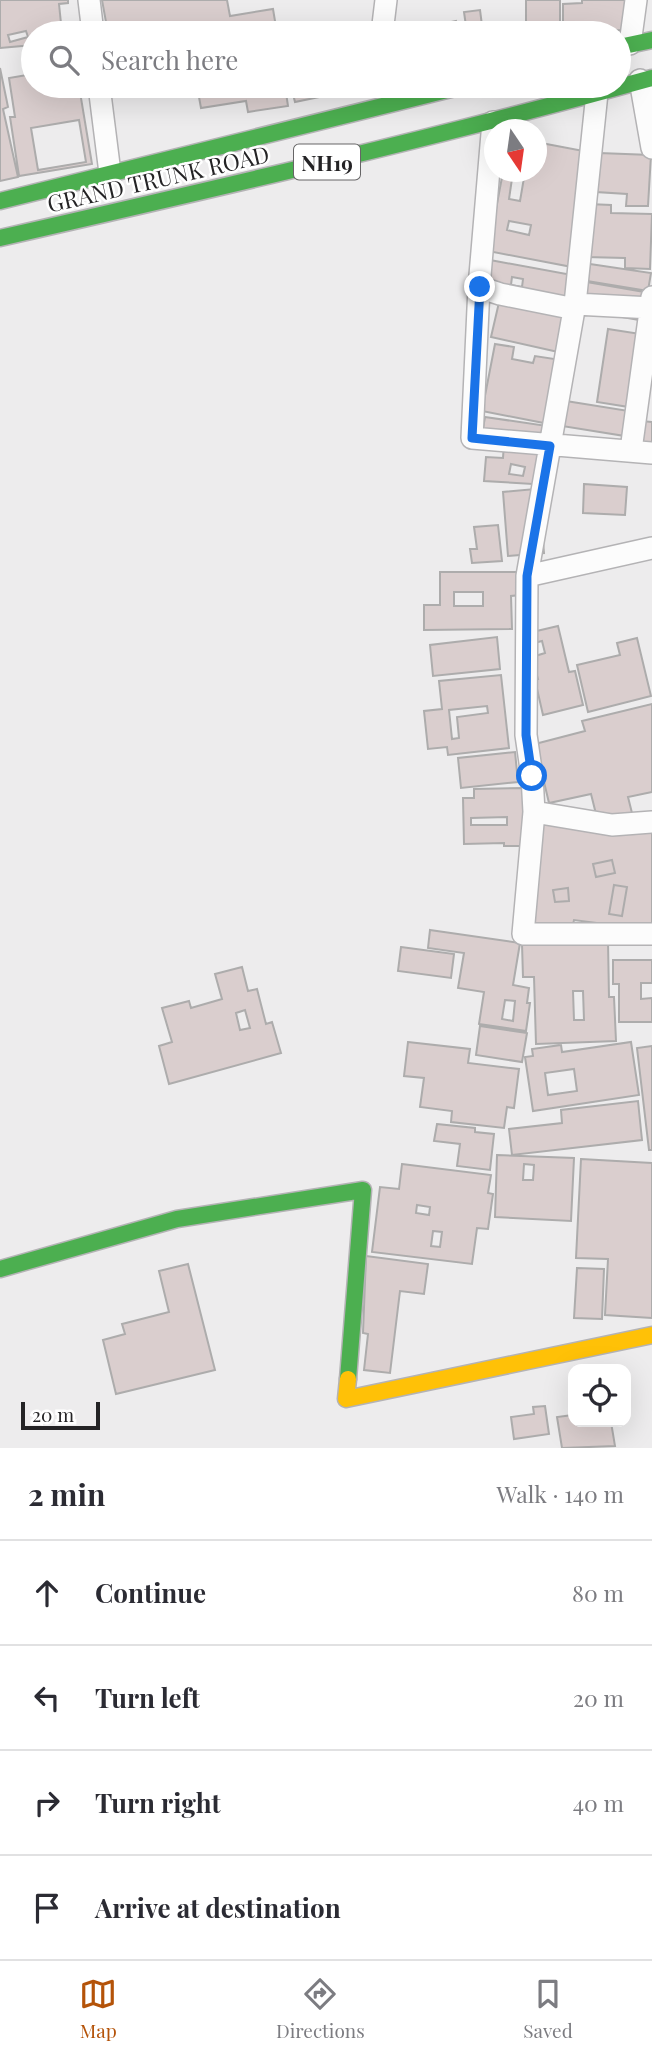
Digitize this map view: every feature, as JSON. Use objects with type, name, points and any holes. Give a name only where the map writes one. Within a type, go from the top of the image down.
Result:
[{"type":"main road","points":[[631,44],[652,40]]},
{"type":"main road","name":"GRAND TRUNK ROAD","points":[[0,201],[413,98]]},
{"type":"main road","name":"GRAND TRUNK ROAD","points":[[503,119],[579,98]]},
{"type":"main road","name":"GRAND TRUNK ROAD","points":[[0,238],[484,124]]},
{"type":"main road","points":[[0,1269],[177,1219],[363,1190],[346,1399],[652,1335]]},
{"type":"street","points":[[89,0],[92,21]]},
{"type":"street","points":[[384,21],[386,0]]},
{"type":"street","points":[[631,21],[636,0]]},
{"type":"street","points":[[646,79],[652,148]]},
{"type":"street","points":[[101,98],[110,173]]},
{"type":"street","points":[[375,107],[376,98]]},
{"type":"street","points":[[596,98],[575,304],[527,576],[526,735],[534,812],[523,934],[652,934]]},
{"type":"street","points":[[480,287],[500,294],[565,307],[575,304],[652,304],[642,451],[472,438],[480,287],[488,182]]},
{"type":"street","points":[[527,576],[652,548]]},
{"type":"street","points":[[534,812],[612,825],[652,822]]},
{"type":"building","points":[[0,0],[68,0],[68,3],[59,4],[61,21],[21,21],[21,32],[8,35],[10,42],[21,39],[21,46],[0,48]]},
{"type":"building","points":[[102,0],[227,0],[230,16],[273,9],[275,21],[106,21]]},
{"type":"building","points":[[526,0],[560,0],[560,21],[526,21]]},
{"type":"building","points":[[582,0],[625,0],[624,21],[563,21],[563,4],[582,3]]},
{"type":"building","points":[[480,10],[481,21],[465,21],[464,12]]},
{"type":"building","points":[[0,68],[8,107],[3,109],[18,177],[0,181]]},
{"type":"building","points":[[21,76],[21,98],[81,98],[92,164],[19,176],[10,117],[15,117],[9,78]],"holes":[[[79,120],[86,162],[38,170],[31,128]]]},
{"type":"building","points":[[199,98],[287,98],[288,106],[248,112],[246,101],[201,108]]},
{"type":"building","points":[[294,98],[314,98],[295,102]]},
{"type":"building","points":[[547,144],[594,153],[572,267],[488,251],[501,182],[512,182],[509,199],[520,201],[523,182],[547,182]],"holes":[[[509,221],[531,225],[529,235],[507,230]]]},
{"type":"building","points":[[599,153],[651,155],[648,206],[626,206],[627,194],[596,192]]},
{"type":"building","points":[[588,204],[611,205],[611,213],[652,214],[650,269],[625,268],[625,258],[586,257]]},
{"type":"building","points":[[490,260],[572,275],[566,304],[486,285]],"holes":[[[512,277],[523,279],[522,287],[511,285]]]},
{"type":"building","points":[[590,264],[651,273],[648,291],[587,281]]},
{"type":"building","points":[[581,281],[650,293],[645,321],[577,309]]},
{"type":"building","points":[[500,298],[570,313],[567,354],[491,337]]},
{"type":"building","points":[[608,329],[647,335],[635,408],[597,402]]},
{"type":"building","points":[[495,344],[514,347],[512,359],[533,363],[535,356],[561,360],[549,424],[482,411]]},
{"type":"building","points":[[566,401],[635,412],[631,437],[562,426]]},
{"type":"building","points":[[485,417],[554,427],[552,444],[482,434]]},
{"type":"building","points":[[641,421],[652,422],[652,451],[638,450]]},
{"type":"building","points":[[504,443],[551,446],[549,485],[484,481],[486,457],[503,458]],"holes":[[[511,464],[525,467],[523,476],[509,474]]]},
{"type":"building","points":[[584,484],[627,487],[625,515],[583,513]]},
{"type":"building","points":[[546,488],[548,520],[541,520],[544,553],[508,556],[503,492]]},
{"type":"building","points":[[498,525],[502,561],[472,563],[470,549],[477,549],[474,527]]},
{"type":"building","points":[[440,572],[520,572],[521,595],[511,596],[512,629],[424,630],[424,605],[440,605]],"holes":[[[454,592],[483,592],[483,606],[454,606]]]},
{"type":"building","points":[[558,626],[569,672],[575,671],[583,705],[543,715],[532,657],[545,653],[542,641],[530,644],[528,633]]},
{"type":"building","points":[[497,637],[500,669],[433,676],[430,645]]},
{"type":"building","points":[[637,638],[651,696],[588,712],[577,665],[620,655],[617,643]]},
{"type":"building","points":[[501,675],[509,748],[448,755],[447,747],[428,749],[424,711],[442,709],[439,681]],"holes":[[[487,706],[488,713],[457,717],[459,738],[452,739],[449,710]]]},
{"type":"building","points":[[652,704],[652,792],[628,797],[632,813],[598,822],[591,794],[549,803],[535,744],[585,731],[582,721]]},
{"type":"building","points":[[515,752],[518,782],[461,788],[458,758]]},
{"type":"building","points":[[524,788],[525,846],[504,846],[504,843],[464,844],[463,798],[474,798],[474,789]],"holes":[[[507,817],[507,825],[471,825],[471,818]]]},
{"type":"building","points":[[544,819],[652,829],[652,930],[574,920],[572,929],[529,923]],"holes":[[[612,860],[615,873],[596,877],[593,864]],[[614,885],[627,887],[622,916],[609,914]],[[568,888],[569,901],[555,902],[553,890]]]},
{"type":"building","points":[[612,860],[615,873],[596,877],[593,864]]},
{"type":"building","points":[[614,885],[627,887],[622,916],[609,914]]},
{"type":"building","points":[[568,888],[569,901],[555,902],[553,890]]},
{"type":"building","points":[[430,930],[520,943],[513,985],[529,988],[526,1031],[479,1024],[484,992],[458,988],[464,953],[428,948]],"holes":[[[505,1000],[515,1001],[513,1021],[502,1019]]]},
{"type":"building","points":[[608,941],[609,997],[614,997],[616,1041],[536,1044],[534,977],[523,977],[522,944]],"holes":[[[573,991],[583,991],[584,1020],[574,1020]]]},
{"type":"building","points":[[401,947],[454,954],[451,978],[398,971]]},
{"type":"building","points":[[613,960],[652,960],[652,983],[641,983],[641,999],[652,998],[652,1022],[619,1022],[619,984],[613,984]]},
{"type":"building","points":[[242,967],[248,991],[257,989],[266,1024],[272,1022],[281,1053],[169,1084],[159,1046],[172,1042],[162,1008],[189,1001],[191,1008],[222,999],[215,974]],"holes":[[[245,1010],[250,1028],[240,1030],[236,1013]]]},
{"type":"building","points":[[480,1026],[527,1033],[522,1062],[476,1055]]},
{"type":"building","points":[[408,1042],[470,1049],[468,1063],[519,1069],[514,1108],[507,1107],[504,1128],[451,1122],[452,1111],[420,1107],[424,1078],[404,1076]]},
{"type":"building","points":[[631,1042],[639,1095],[533,1111],[525,1057],[533,1056],[532,1049],[561,1045],[562,1052]],"holes":[[[574,1069],[577,1091],[548,1095],[545,1073]]]},
{"type":"building","points":[[652,1046],[652,1150],[649,1150],[637,1048]]},
{"type":"building","points":[[638,1101],[642,1140],[512,1155],[509,1129],[562,1123],[561,1110]]},
{"type":"building","points":[[437,1124],[475,1128],[475,1132],[494,1134],[490,1170],[457,1166],[460,1144],[434,1141]]},
{"type":"building","points":[[497,1155],[574,1158],[571,1221],[495,1217]],"holes":[[[524,1164],[534,1165],[533,1180],[523,1180]]]},
{"type":"building","points":[[581,1159],[652,1163],[652,1318],[605,1315],[608,1259],[576,1258]]},
{"type":"building","points":[[402,1164],[491,1175],[488,1193],[493,1194],[488,1229],[477,1228],[472,1264],[372,1252],[380,1187],[399,1189]],"holes":[[[417,1205],[430,1207],[429,1215],[416,1213]],[[433,1231],[442,1232],[440,1247],[431,1246]]]},
{"type":"building","points":[[366,1256],[428,1264],[424,1294],[400,1291],[390,1373],[364,1370],[368,1334],[363,1333]]},
{"type":"building","points":[[188,1264],[215,1370],[116,1394],[103,1340],[125,1334],[122,1324],[169,1312],[159,1271]]},
{"type":"building","points":[[577,1268],[604,1269],[602,1319],[574,1318]]},
{"type":"building","points":[[545,1406],[549,1434],[514,1439],[511,1417],[534,1414],[533,1407]]},
{"type":"building","points":[[568,1416],[568,1427],[612,1427],[615,1446],[562,1448],[557,1417]]},
{"type":"traffic: fast","points":[[631,44],[652,40]]},
{"type":"traffic: fast","points":[[631,84],[652,78]]},
{"type":"traffic: fast","points":[[0,201],[415,98]]},
{"type":"traffic: fast","points":[[0,238],[408,142],[578,98]]},
{"type":"traffic: fast","points":[[0,1269],[177,1219],[363,1190],[348,1379]]},
{"type":"traffic: slow","points":[[348,1379],[346,1399],[652,1335]]},
{"type":"route","points":[[480,287],[472,438],[550,446],[527,576],[526,735],[532,776]]}]
